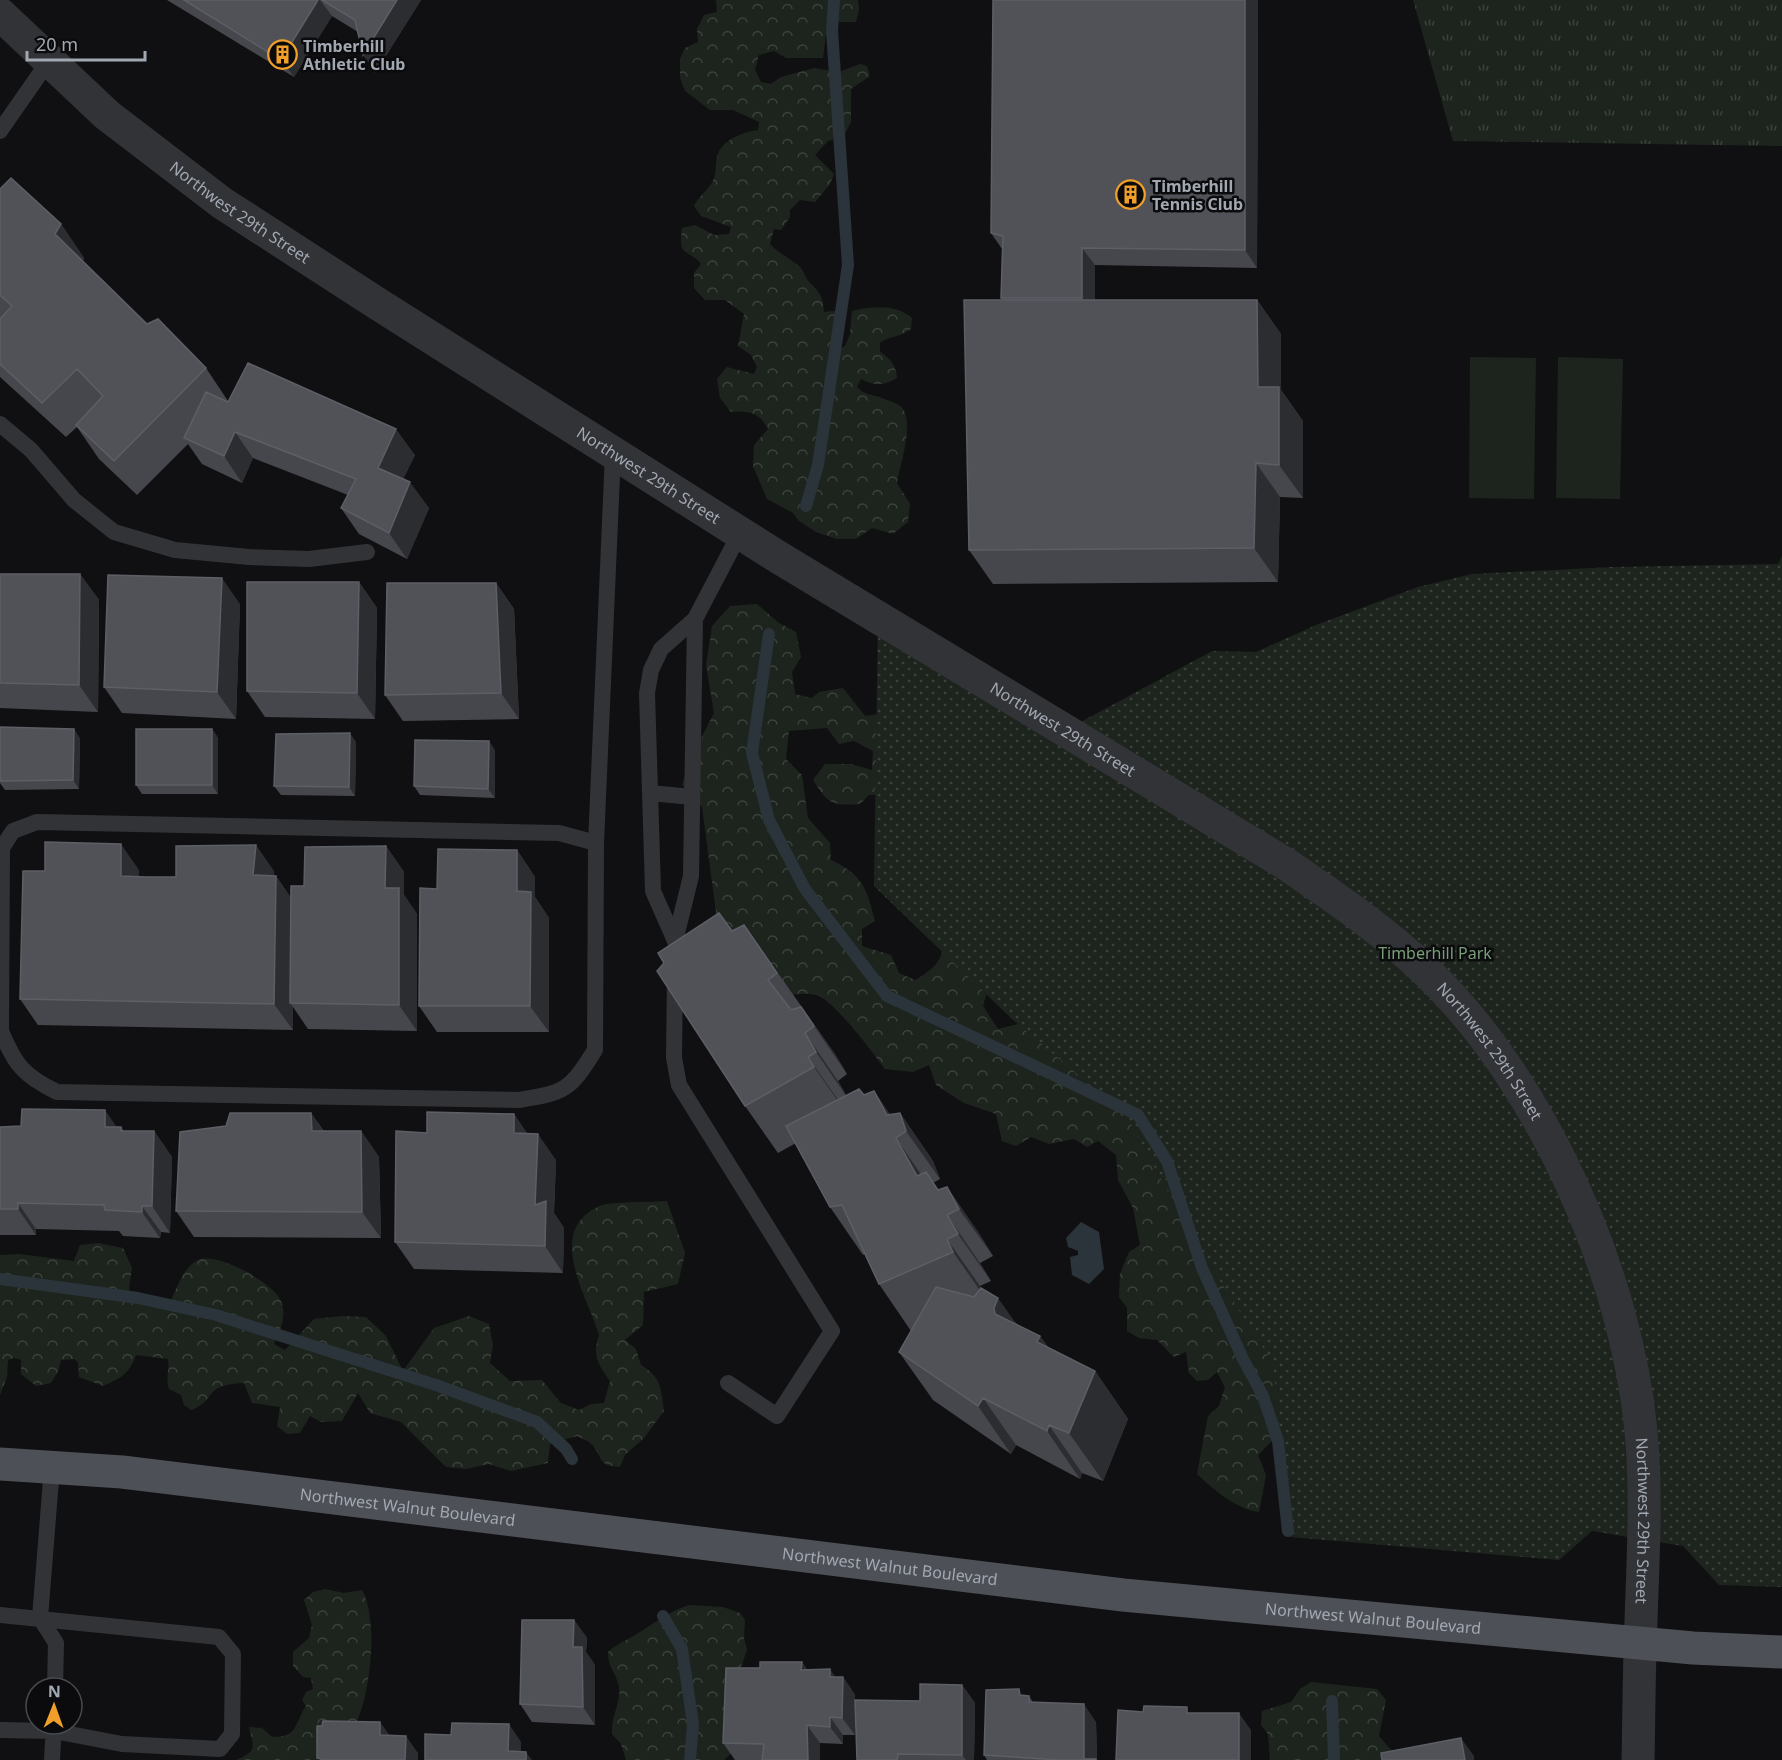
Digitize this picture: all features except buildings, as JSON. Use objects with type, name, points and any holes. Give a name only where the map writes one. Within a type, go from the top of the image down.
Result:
[{"type":"main road","name":"Northwest Walnut Boulevard","points":[[0,1464],[134,1474],[1123,1595],[1640,1642],[1782,1652]]},
{"type":"street","name":"Northwest 29th Street","points":[[0,14],[48,62],[107,115],[222,202],[378,304],[740,533],[1286,864],[1353,911],[1425,970],[1482,1032],[1529,1102],[1575,1193],[1620,1310],[1641,1430],[1645,1496],[1638,1760]]},
{"type":"lane","points":[[0,131],[48,62]]},
{"type":"lane","points":[[0,424],[32,450],[74,500],[114,532],[175,550],[249,557],[309,558],[367,552]]},
{"type":"lane","points":[[596,843],[559,833],[37,822],[13,831],[2,848],[2,1031],[12,1059],[32,1080],[57,1092],[519,1101],[552,1095],[577,1080],[595,1050],[596,843],[613,453]]},
{"type":"lane","points":[[675,941],[653,891],[647,693],[651,670],[661,649],[695,620],[740,533]]},
{"type":"lane","points":[[695,620],[691,876],[675,941],[674,1058],[679,1085],[832,1331],[777,1416],[728,1383]]},
{"type":"lane","points":[[650,793],[692,797]]},
{"type":"lane","points":[[51,1467],[40,1618],[56,1643],[55,1676]]},
{"type":"lane","points":[[0,1615],[219,1637],[234,1654],[232,1734],[220,1749],[122,1744],[84,1735]]},
{"type":"lane","points":[[0,1730],[24,1729]]},
{"type":"lane","points":[[52,1760],[54,1736]]},
{"type":"green space","points":[[716,0],[858,0],[859,10],[856,22],[838,22],[828,17],[823,58],[786,58],[774,51],[759,55],[755,70],[761,82],[771,84],[781,77],[814,68],[839,72],[860,64],[867,66],[870,76],[851,89],[851,122],[844,136],[828,141],[815,155],[834,174],[830,184],[815,202],[800,200],[790,210],[790,217],[781,230],[774,229],[770,244],[801,269],[820,295],[824,312],[844,310],[844,315],[836,320],[833,344],[839,349],[845,346],[850,334],[852,311],[884,307],[899,310],[912,318],[911,329],[880,343],[880,352],[892,363],[897,378],[888,383],[879,384],[861,379],[857,387],[868,394],[898,404],[906,416],[907,435],[897,483],[910,504],[908,522],[893,534],[872,528],[856,539],[837,539],[816,532],[799,521],[793,513],[767,499],[753,466],[754,445],[768,429],[761,419],[753,414],[731,412],[720,398],[717,379],[727,367],[754,374],[757,367],[751,355],[738,346],[744,314],[725,300],[705,300],[694,288],[694,273],[701,264],[683,249],[682,228],[695,225],[714,235],[729,234],[731,227],[701,216],[694,206],[713,181],[719,151],[739,135],[758,130],[759,122],[733,110],[710,110],[685,91],[680,78],[680,59],[685,48],[698,42],[697,29],[704,15],[717,12]]},
{"type":"green space","points":[[1413,0],[1782,0],[1782,146],[1453,141]]},
{"type":"green space","points":[[1470,357],[1536,358],[1534,499],[1469,498]]},
{"type":"green space","points":[[1558,357],[1623,359],[1620,499],[1556,498]]},
{"type":"green space","name":"Timberhill Park","points":[[1782,556],[1782,1587],[1719,1585],[1683,1546],[1592,1531],[1559,1560],[1291,1537],[1273,1363],[1197,1245],[1126,1115],[1013,1020],[874,886],[878,617],[1066,730],[1212,651],[1256,652],[1316,625],[1418,587],[1472,574],[1612,567],[1778,564]]},
{"type":"green space","points":[[757,604],[779,623],[796,632],[801,657],[792,672],[795,694],[812,698],[819,692],[843,688],[865,716],[887,713],[892,794],[869,795],[860,804],[832,802],[827,799],[813,780],[825,764],[851,764],[872,770],[873,751],[854,741],[839,744],[827,728],[789,731],[786,759],[802,775],[808,818],[830,843],[831,860],[857,877],[869,900],[875,921],[862,929],[862,946],[891,955],[899,973],[915,980],[930,970],[939,960],[947,929],[991,978],[983,1006],[998,1029],[1034,1020],[1057,1006],[1243,1265],[1297,1430],[1276,1437],[1258,1455],[1266,1475],[1259,1512],[1234,1503],[1197,1474],[1208,1416],[1219,1406],[1225,1387],[1217,1372],[1208,1380],[1197,1381],[1189,1373],[1186,1352],[1174,1357],[1157,1340],[1139,1338],[1127,1331],[1127,1308],[1119,1297],[1120,1274],[1129,1252],[1140,1245],[1133,1208],[1118,1180],[1116,1155],[1098,1141],[1087,1147],[1074,1139],[1049,1144],[1031,1137],[1016,1146],[1002,1141],[996,1114],[964,1103],[936,1085],[929,1065],[913,1072],[885,1069],[853,1028],[824,999],[816,995],[804,994],[765,1000],[719,935],[702,807],[682,785],[688,764],[714,713],[706,665],[712,626],[730,606]]},
{"type":"green space","points":[[667,1201],[685,1253],[678,1284],[644,1292],[643,1325],[625,1340],[636,1349],[641,1365],[653,1374],[659,1384],[664,1411],[644,1438],[625,1455],[620,1467],[605,1464],[593,1445],[577,1436],[550,1444],[548,1463],[511,1471],[489,1464],[466,1469],[446,1467],[401,1422],[370,1413],[358,1393],[342,1421],[321,1422],[310,1416],[300,1433],[287,1434],[277,1426],[280,1407],[252,1403],[244,1383],[216,1389],[206,1401],[192,1410],[184,1405],[181,1395],[169,1389],[168,1359],[136,1355],[124,1375],[103,1386],[79,1377],[78,1362],[74,1359],[61,1360],[58,1372],[51,1383],[36,1386],[21,1374],[21,1360],[14,1358],[8,1360],[7,1377],[0,1395],[0,1255],[19,1254],[74,1261],[80,1245],[98,1243],[123,1248],[132,1268],[129,1288],[131,1302],[155,1307],[171,1300],[191,1265],[204,1258],[215,1259],[254,1276],[275,1292],[282,1305],[283,1316],[274,1344],[285,1350],[314,1319],[342,1316],[366,1317],[386,1336],[403,1371],[434,1328],[469,1316],[489,1324],[493,1345],[490,1363],[510,1381],[542,1380],[561,1403],[579,1410],[591,1404],[604,1403],[610,1381],[597,1360],[596,1349],[599,1335],[574,1264],[572,1246],[575,1230],[584,1216],[602,1205]]},
{"type":"green space","points":[[325,1589],[344,1593],[362,1590],[367,1602],[371,1652],[367,1687],[354,1728],[333,1760],[236,1760],[251,1751],[253,1744],[249,1727],[262,1728],[272,1737],[287,1735],[295,1728],[306,1706],[302,1700],[306,1692],[313,1689],[311,1678],[303,1677],[293,1666],[293,1652],[309,1638],[312,1625],[304,1600],[313,1592]]},
{"type":"green space","points":[[689,1605],[723,1607],[740,1613],[745,1620],[744,1638],[747,1650],[738,1676],[739,1746],[724,1760],[626,1760],[621,1744],[612,1734],[619,1688],[609,1663],[608,1652],[676,1610]]},
{"type":"green space","points":[[1311,1682],[1377,1689],[1386,1700],[1379,1736],[1400,1760],[1270,1760],[1268,1734],[1261,1725],[1262,1711],[1291,1702],[1300,1689]]},
{"type":"shaded area","points":[[1081,1222],[1099,1232],[1104,1269],[1089,1284],[1072,1275],[1070,1257],[1078,1255],[1078,1251],[1068,1247],[1066,1238]]},
{"type":"waterway","points":[[806,506],[818,465],[848,265],[832,31],[834,0]]},
{"type":"waterway","points":[[769,634],[752,753],[769,820],[805,889],[887,996],[1138,1115],[1167,1161],[1202,1268],[1243,1359],[1263,1396],[1278,1441],[1288,1531]]},
{"type":"waterway","points":[[0,1279],[138,1298],[216,1315],[436,1385],[537,1422],[566,1449],[572,1459]]},
{"type":"waterway","points":[[663,1616],[682,1649],[693,1724],[690,1760]]},
{"type":"waterway","points":[[1332,1701],[1334,1760]]},
{"type":"place","name":"Timberhill Athletic Club","points":[[282,55]]},
{"type":"place","name":"Timberhill Tennis Club","points":[[1131,195]]}]
